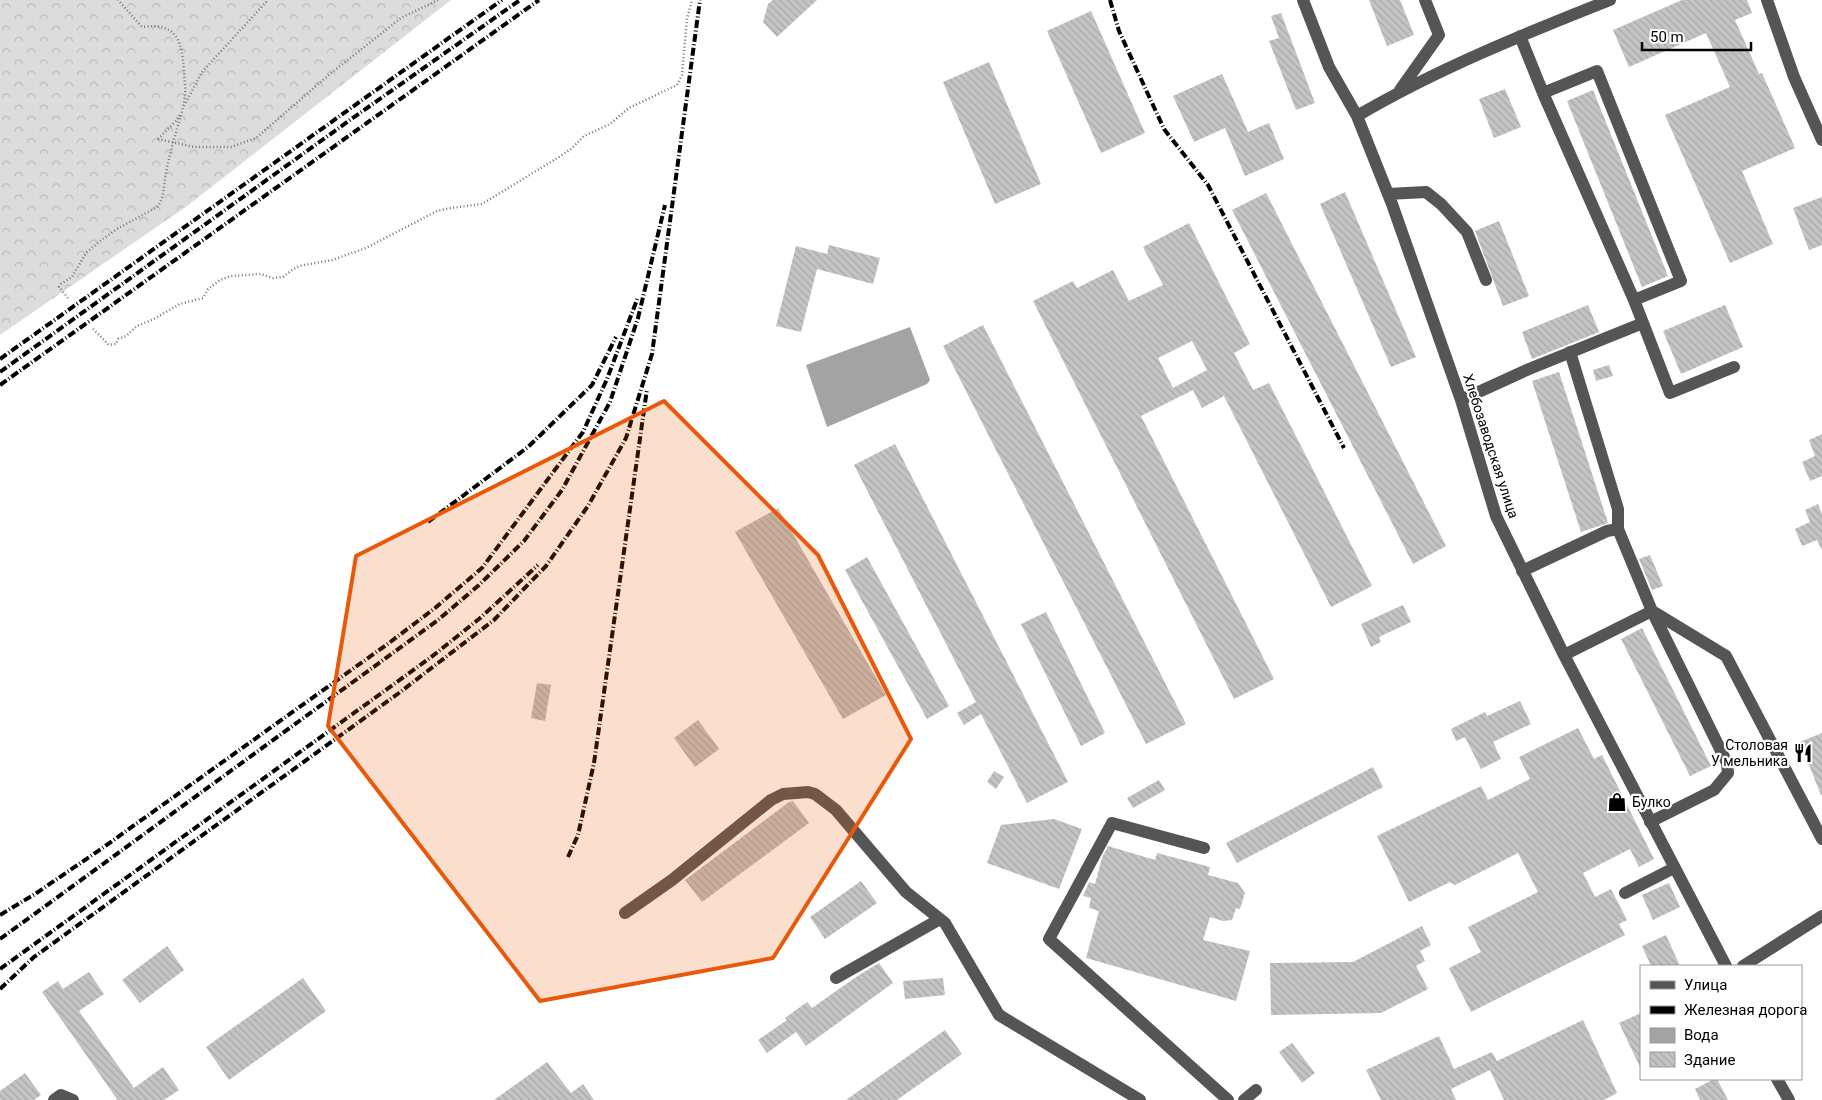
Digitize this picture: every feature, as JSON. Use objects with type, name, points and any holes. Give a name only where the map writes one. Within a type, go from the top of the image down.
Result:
[{"type":"street","name":"Хлебозаводская улица","points":[[1303,0],[1329,67],[1357,116],[1388,194],[1461,400],[1496,516],[1564,655],[1725,965]]},
{"type":"street","points":[[1398,92],[1439,35],[1425,0]]},
{"type":"street","points":[[1357,116],[1398,92],[1520,36],[1610,0]]},
{"type":"street","points":[[1767,0],[1794,77],[1822,140]]},
{"type":"street","points":[[1520,36],[1634,300],[1670,392],[1734,367]]},
{"type":"street","points":[[1543,93],[1597,71],[1681,282],[1634,300]]},
{"type":"street","points":[[1388,194],[1426,192],[1441,204],[1467,232],[1486,280]]},
{"type":"street","points":[[1461,400],[1529,369],[1643,323]]},
{"type":"street","points":[[1570,352],[1618,509],[1618,529],[1652,611],[1727,764],[1728,773],[1714,790],[1650,822]]},
{"type":"street","points":[[1522,571],[1607,531],[1618,529]]},
{"type":"street","points":[[1564,655],[1652,611]]},
{"type":"street","points":[[1652,611],[1726,656],[1822,839]]},
{"type":"street","points":[[625,913],[672,880],[771,800],[783,794],[808,792],[815,794],[836,810],[906,892],[945,923],[999,1015],[1140,1100]]},
{"type":"street","points":[[1204,848],[1112,823],[1049,939],[1228,1100]]},
{"type":"street","points":[[1625,893],[1674,868]]},
{"type":"street","points":[[1745,965],[1822,916]]},
{"type":"street","points":[[836,978],[940,919]]},
{"type":"street","points":[[1778,1080],[1789,1100]]},
{"type":"street","points":[[1244,1100],[1256,1090]]},
{"type":"street","points":[[54,1100],[61,1095],[73,1100]]},
{"type":"path","points":[[68,298],[59,287],[72,277],[86,253],[117,229],[157,207],[161,202],[173,142],[182,110],[185,86],[180,43],[171,32],[163,28],[154,26],[142,27],[118,0]]},
{"type":"path","points":[[268,0],[202,72],[176,121],[158,139],[194,147],[231,147],[256,138],[330,74],[401,18],[438,0]]},
{"type":"path","points":[[93,329],[104,342],[109,345],[116,344],[118,339],[126,336],[137,326],[154,319],[180,304],[203,298],[214,283],[231,276],[261,274],[273,278],[283,277],[299,266],[332,260],[366,248],[436,212],[482,204],[559,158],[584,136],[610,124],[629,108],[677,85],[682,75],[687,19],[692,0]]},
{"type":"highlighted area","points":[[664,401],[818,555],[911,739],[773,958],[540,1001],[328,726],[356,556]]},
{"type":"green space","points":[[0,0],[451,0],[187,206],[0,335]]},
{"type":"water","points":[[910,327],[930,380],[927,384],[827,427],[806,365]]},
{"type":"building","points":[[773,0],[817,0],[777,37],[763,22],[768,4]]},
{"type":"building","points":[[1369,0],[1400,0],[1414,35],[1387,46]]},
{"type":"building","points":[[1682,0],[1747,0],[1752,13],[1735,20],[1759,74],[1762,73],[1795,148],[1742,171],[1773,244],[1730,263],[1665,115],[1730,87],[1706,33],[1629,67],[1613,30]]},
{"type":"building","points":[[1091,11],[1145,133],[1101,153],[1047,31]]},
{"type":"building","points":[[1281,13],[1315,103],[1296,110],[1269,41],[1279,38],[1271,16]]},
{"type":"building","points":[[989,62],[1041,184],[995,204],[943,82]]},
{"type":"building","points":[[1222,74],[1248,132],[1269,123],[1284,159],[1245,176],[1225,128],[1194,142],[1173,96]]},
{"type":"building","points":[[1505,89],[1521,127],[1494,138],[1479,99]]},
{"type":"building","points":[[1593,90],[1668,276],[1642,287],[1567,101]]},
{"type":"building","points":[[1345,192],[1416,357],[1391,367],[1320,204]]},
{"type":"building","points":[[1266,193],[1446,546],[1413,564],[1232,210]]},
{"type":"building","points":[[1822,197],[1822,245],[1809,250],[1793,208]]},
{"type":"building","points":[[1499,221],[1529,296],[1503,306],[1475,231]]},
{"type":"building","points":[[1189,223],[1250,344],[1234,353],[1253,390],[1269,383],[1372,586],[1331,607],[1224,396],[1202,408],[1193,390],[1141,416],[1274,679],[1234,699],[1033,301],[1073,281],[1077,288],[1113,270],[1129,301],[1163,285],[1143,247]],"holes":[[[1192,341],[1207,370],[1173,388],[1158,358]]]},
{"type":"building","points":[[829,245],[880,258],[873,284],[817,269],[801,332],[776,326],[796,246],[827,254]]},
{"type":"building","points":[[1588,305],[1599,332],[1532,359],[1522,332]]},
{"type":"building","points":[[1725,305],[1743,347],[1681,374],[1663,331]]},
{"type":"building","points":[[983,325],[1186,724],[1146,744],[943,346]]},
{"type":"building","points":[[1609,365],[1613,376],[1596,381],[1593,370]]},
{"type":"building","points":[[1559,372],[1608,523],[1581,532],[1532,381]]},
{"type":"building","points":[[1822,434],[1822,476],[1810,481],[1802,462],[1815,456],[1809,440]]},
{"type":"building","points":[[895,444],[1068,782],[1027,803],[981,714],[964,725],[957,713],[976,702],[854,465]]},
{"type":"building","points":[[1818,504],[1822,514],[1822,550],[1817,540],[1802,546],[1795,529],[1810,522],[1805,510]]},
{"type":"building","points":[[778,508],[886,695],[843,719],[735,532]]},
{"type":"building","points":[[1650,555],[1663,586],[1652,590],[1639,559]]},
{"type":"building","points":[[867,557],[949,706],[927,719],[845,570]]},
{"type":"building","points":[[1403,605],[1411,622],[1379,637],[1381,642],[1371,647],[1361,624]]},
{"type":"building","points":[[1046,612],[1105,733],[1081,746],[1021,624]]},
{"type":"building","points":[[1642,628],[1711,766],[1690,776],[1621,639]]},
{"type":"building","points":[[537,683],[551,685],[545,721],[531,718]]},
{"type":"building","points":[[1520,701],[1531,724],[1493,742],[1501,759],[1481,769],[1465,737],[1456,741],[1451,729],[1485,712],[1487,716]]},
{"type":"building","points":[[698,720],[719,749],[695,767],[674,738]]},
{"type":"building","points":[[1578,728],[1594,759],[1602,755],[1654,859],[1639,867],[1630,849],[1583,873],[1595,897],[1611,889],[1627,920],[1619,924],[1625,935],[1471,1012],[1449,968],[1481,952],[1468,927],[1538,892],[1518,853],[1455,885],[1450,882],[1409,902],[1377,836],[1481,786],[1488,800],[1530,779],[1519,757]]},
{"type":"building","points":[[1822,733],[1822,795],[1821,795],[1800,742]]},
{"type":"building","points":[[1373,767],[1383,787],[1237,863],[1226,843]]},
{"type":"building","points":[[994,771],[1004,777],[996,789],[987,782]]},
{"type":"building","points":[[1159,780],[1165,790],[1133,808],[1127,798]]},
{"type":"building","points":[[793,801],[809,823],[702,902],[685,880],[789,802]]},
{"type":"building","points":[[1054,819],[1082,829],[1059,889],[987,863],[1001,825]]},
{"type":"building","points":[[1108,846],[1155,860],[1157,853],[1210,867],[1208,875],[1238,883],[1245,893],[1240,909],[1236,908],[1232,920],[1223,921],[1210,917],[1203,940],[1250,951],[1236,1001],[1086,958],[1099,911],[1089,908],[1091,898],[1083,896],[1089,882],[1095,884],[1102,858]]},
{"type":"building","points":[[861,881],[877,903],[825,939],[810,917]]},
{"type":"building","points":[[1669,883],[1680,907],[1653,920],[1642,895]]},
{"type":"building","points":[[1422,926],[1431,945],[1420,951],[1425,961],[1416,966],[1428,989],[1381,1013],[1271,1015],[1270,963],[1353,962]]},
{"type":"building","points":[[1666,935],[1680,965],[1651,965],[1642,946]]},
{"type":"building","points":[[167,946],[184,970],[140,1003],[122,980]]},
{"type":"building","points":[[879,963],[893,983],[806,1046],[796,1032],[767,1053],[758,1040],[787,1020],[785,1018],[807,1002],[812,1008]]},
{"type":"building","points":[[89,972],[104,994],[79,1011],[134,1088],[163,1067],[179,1090],[164,1100],[116,1100],[42,992],[58,981],[63,989]]},
{"type":"building","points":[[303,978],[326,1011],[229,1080],[206,1047]]},
{"type":"building","points":[[943,978],[945,995],[905,999],[903,981]]},
{"type":"building","points":[[1640,1013],[1640,1067],[1619,1023]]},
{"type":"building","points":[[1583,1020],[1617,1093],[1604,1100],[1504,1100],[1490,1070],[1451,1089],[1456,1100],[1381,1100],[1366,1070],[1439,1036],[1454,1069],[1492,1052],[1497,1061]]},
{"type":"building","points":[[945,1030],[962,1054],[897,1100],[846,1100]]},
{"type":"building","points":[[1292,1043],[1315,1073],[1302,1083],[1279,1052]]},
{"type":"building","points":[[547,1062],[571,1093],[583,1084],[594,1100],[494,1100]]},
{"type":"building","points":[[25,1073],[41,1095],[34,1100],[0,1100],[0,1091]]},
{"type":"building","points":[[1712,1080],[1718,1080],[1728,1100],[1700,1100],[1695,1089]]},
{"type":"railway","points":[[0,359],[502,0]]},
{"type":"railway","points":[[0,372],[520,0]]},
{"type":"railway","points":[[0,385],[539,0]]},
{"type":"railway","points":[[0,989],[34,957],[399,693],[494,620],[546,566],[588,506],[626,438],[652,354],[700,0]]},
{"type":"railway","points":[[1110,0],[1119,31],[1164,129],[1208,185],[1344,448]]},
{"type":"railway","points":[[0,939],[438,620],[479,585],[524,541],[562,490],[610,402],[638,318],[665,205]]},
{"type":"railway","points":[[0,915],[35,894],[101,849],[389,643],[435,608],[482,568],[583,432],[607,379],[638,297]]},
{"type":"railway","points":[[428,522],[528,447],[592,385],[616,337]]},
{"type":"railway","points":[[568,857],[578,835],[594,763],[647,389]]},
{"type":"railway","points":[[0,969],[430,658],[479,619],[538,565]]},
{"type":"place","name":"Столовая У мельника","points":[[1803,753]]},
{"type":"place","name":"Булко","points":[[1617,802]]}]
